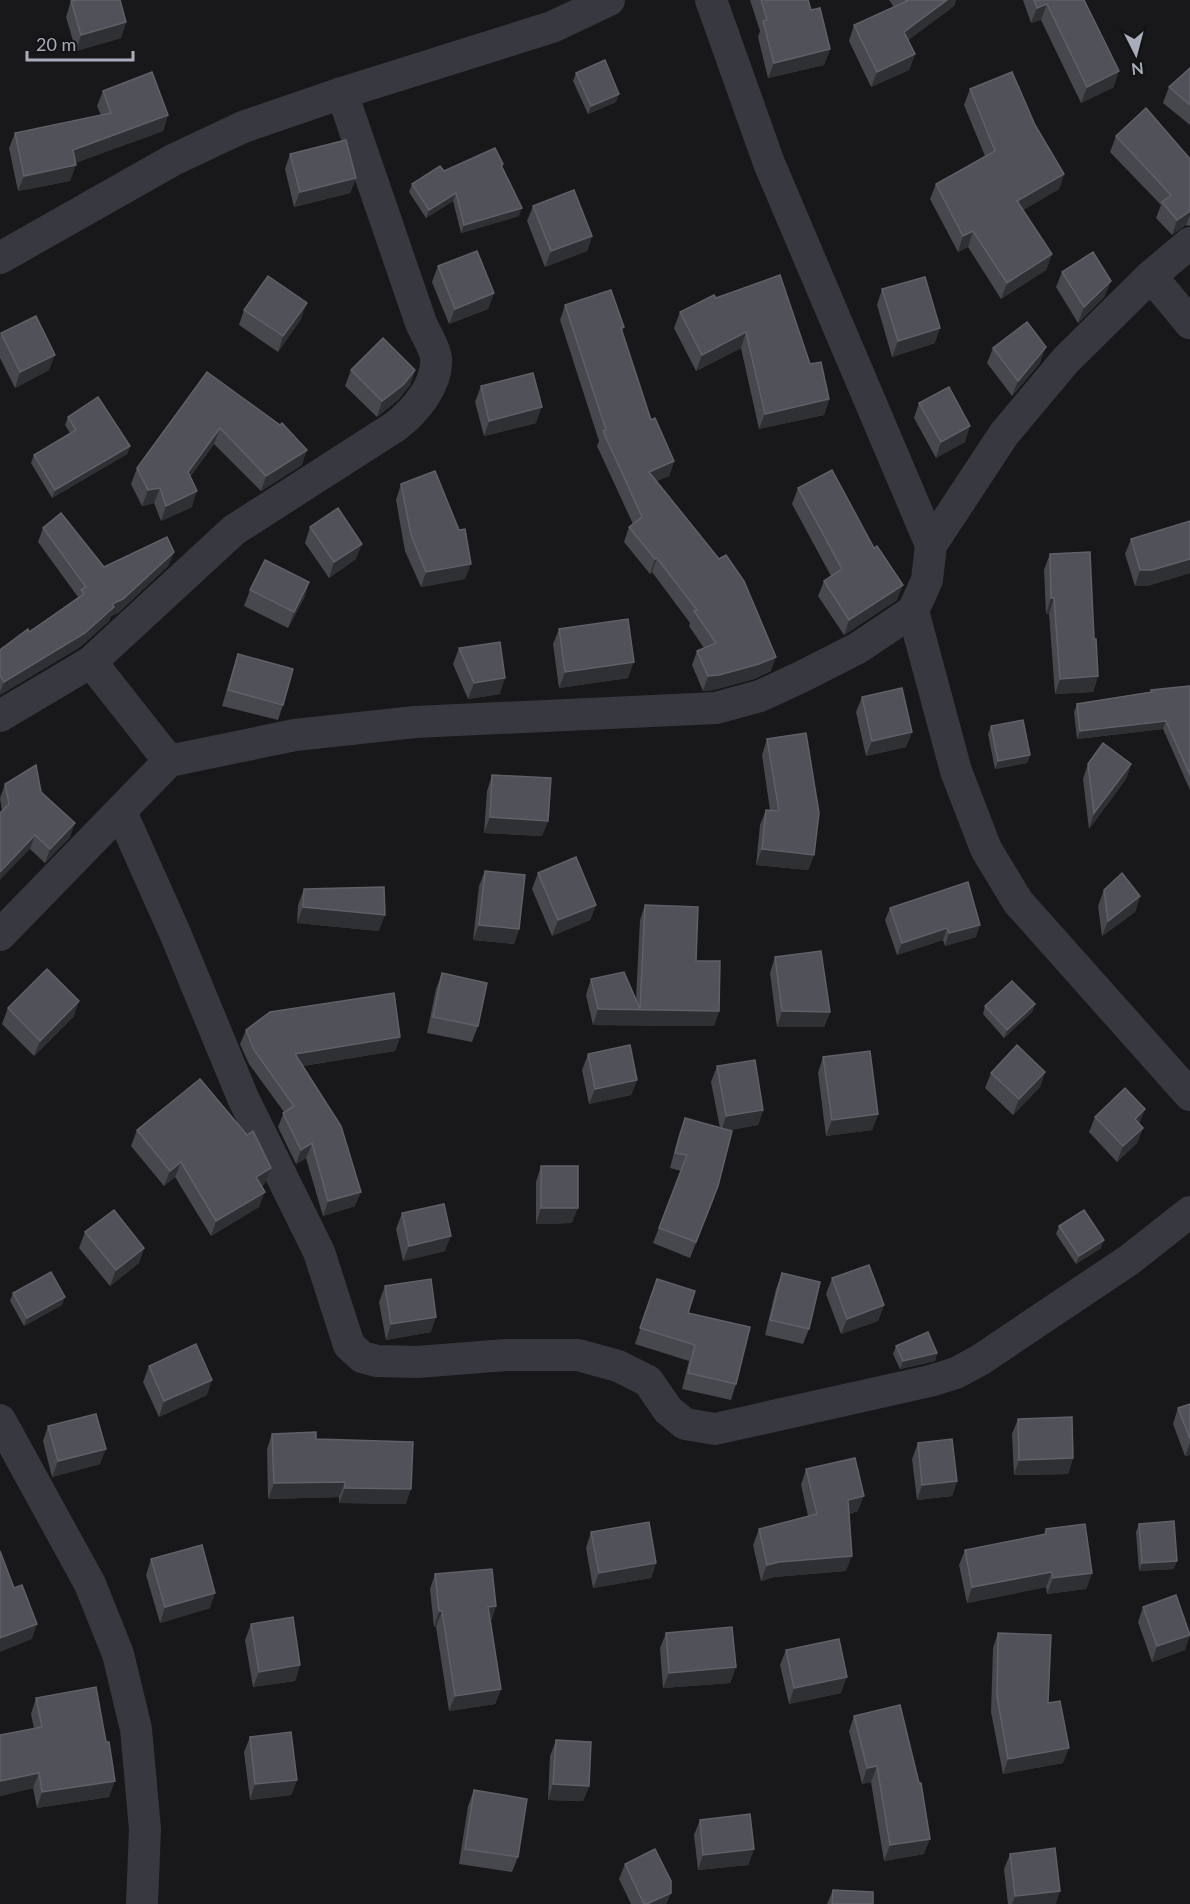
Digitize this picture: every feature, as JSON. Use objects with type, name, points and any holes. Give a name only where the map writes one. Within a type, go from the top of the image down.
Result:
[{"type":"street","points":[[0,258],[173,160],[243,127],[342,93],[552,27],[609,0]]},
{"type":"street","points":[[711,0],[769,163],[932,545]]},
{"type":"street","points":[[0,716],[90,662],[234,530],[396,426],[410,415],[432,384],[436,358],[421,322],[342,93]]},
{"type":"street","points":[[0,935],[170,760],[295,735],[415,722],[716,708],[760,696],[858,648],[913,611],[927,580],[932,545],[1004,434],[1066,360],[1151,276],[1190,243]]},
{"type":"street","points":[[1151,276],[1190,323]]},
{"type":"street","points":[[913,611],[956,771],[986,849],[1018,902],[1190,1095]]},
{"type":"street","points":[[90,662],[170,760]]},
{"type":"street","points":[[121,812],[175,933],[243,1098],[319,1252],[349,1345],[362,1357],[377,1361],[417,1362],[506,1355],[578,1355],[618,1366],[648,1381],[668,1410],[685,1424],[715,1429],[930,1381],[956,1372],[980,1360],[1129,1260],[1190,1212]]},
{"type":"street","points":[[0,1420],[90,1584],[118,1654],[136,1729],[145,1829],[142,1904]]},
{"type":"building","points":[[120,0],[126,22],[81,35],[71,1]]},
{"type":"building","points":[[761,0],[808,0],[811,10],[820,8],[830,49],[774,63],[763,21],[767,20]]},
{"type":"building","points":[[906,0],[947,0],[904,32],[915,54],[877,72],[854,25]]},
{"type":"building","points":[[1034,0],[1084,0],[1119,71],[1087,87],[1047,4],[1037,8]]},
{"type":"building","points":[[605,60],[619,94],[591,106],[576,73]]},
{"type":"building","points":[[1190,68],[1190,105],[1169,87]]},
{"type":"building","points":[[152,72],[168,115],[73,150],[76,165],[24,176],[15,133],[111,113],[103,91]]},
{"type":"building","points":[[1012,72],[1035,125],[1064,174],[1017,201],[1052,254],[1007,283],[973,231],[963,236],[936,184],[995,151],[970,89]]},
{"type":"building","points":[[1146,108],[1190,159],[1190,211],[1177,220],[1162,202],[1171,195],[1116,136]]},
{"type":"building","points":[[346,140],[356,178],[300,192],[290,154]]},
{"type":"building","points":[[495,148],[522,208],[464,225],[456,193],[429,210],[412,184],[440,166],[444,171]]},
{"type":"building","points":[[574,190],[592,236],[551,251],[533,206]]},
{"type":"building","points":[[477,251],[494,293],[455,309],[438,266]]},
{"type":"building","points":[[1093,252],[1111,281],[1084,307],[1062,272]]},
{"type":"building","points":[[780,275],[810,364],[821,362],[829,399],[765,414],[746,332],[702,355],[680,312],[714,295],[716,298]]},
{"type":"building","points":[[268,276],[307,303],[283,336],[244,310]]},
{"type":"building","points":[[925,277],[940,328],[898,341],[882,289]]},
{"type":"building","points":[[611,290],[651,420],[655,418],[674,461],[649,472],[719,559],[726,555],[744,581],[776,657],[759,664],[708,676],[697,651],[716,643],[694,611],[697,610],[657,558],[655,559],[629,527],[642,517],[603,431],[606,430],[565,305]]},
{"type":"building","points":[[36,316],[55,355],[20,372],[1,333]]},
{"type":"building","points":[[1027,322],[1046,347],[1018,381],[993,348]]},
{"type":"building","points":[[383,338],[415,370],[403,385],[382,401],[351,370]]},
{"type":"building","points":[[207,372],[280,425],[282,423],[307,450],[266,476],[220,428],[188,472],[197,491],[166,506],[160,488],[148,490],[137,468]]},
{"type":"building","points":[[533,373],[542,407],[489,421],[481,386]]},
{"type":"building","points":[[949,387],[970,426],[941,442],[919,403]]},
{"type":"building","points":[[98,397],[130,446],[55,490],[34,455],[76,430],[68,417]]},
{"type":"building","points":[[832,470],[874,548],[877,546],[903,585],[849,620],[824,581],[842,569],[798,488]]},
{"type":"building","points":[[435,471],[459,530],[465,529],[471,564],[426,572],[411,535],[401,484]]},
{"type":"building","points":[[338,508],[362,544],[334,562],[310,527]]},
{"type":"building","points":[[61,513],[104,567],[167,537],[174,552],[123,599],[112,604],[114,607],[85,633],[4,682],[0,675],[0,650],[28,629],[29,632],[84,594],[81,590],[86,587],[43,528]]},
{"type":"building","points":[[1190,521],[1190,559],[1152,570],[1140,570],[1131,539]]},
{"type":"building","points":[[1090,552],[1098,676],[1060,679],[1054,598],[1051,598],[1050,554]]},
{"type":"building","points":[[265,560],[309,582],[294,612],[250,590]]},
{"type":"building","points":[[628,619],[634,662],[565,672],[559,629]]},
{"type":"building","points":[[500,642],[505,678],[474,683],[459,648]]},
{"type":"building","points":[[238,654],[293,669],[283,705],[228,690]]},
{"type":"building","points":[[1190,686],[1190,775],[1166,721],[1080,731],[1077,704],[1152,692],[1151,690]]},
{"type":"building","points":[[902,688],[912,732],[872,741],[862,697]]},
{"type":"building","points":[[1023,720],[1030,755],[998,761],[991,726]]},
{"type":"building","points":[[806,733],[819,813],[814,855],[762,849],[766,810],[779,811],[767,739]]},
{"type":"building","points":[[1103,743],[1131,764],[1094,813],[1088,764]]},
{"type":"building","points":[[36,765],[41,792],[75,823],[50,849],[35,835],[0,872],[0,813],[9,804],[5,784]]},
{"type":"building","points":[[492,775],[551,778],[548,821],[490,817]]},
{"type":"building","points":[[576,857],[596,905],[558,920],[538,873]]},
{"type":"building","points":[[485,871],[525,875],[519,929],[479,925]]},
{"type":"building","points":[[1122,873],[1140,896],[1108,921],[1104,890]]},
{"type":"building","points":[[968,882],[980,925],[949,933],[947,928],[902,943],[890,908]]},
{"type":"building","points":[[384,887],[385,915],[303,907],[304,889]]},
{"type":"building","points":[[645,905],[698,907],[696,961],[720,961],[719,1011],[598,1009],[591,979],[624,972],[640,1009]]},
{"type":"building","points":[[821,951],[830,1012],[782,1011],[775,957]]},
{"type":"building","points":[[47,969],[79,1001],[40,1041],[8,1008]]},
{"type":"building","points":[[442,973],[487,983],[478,1026],[433,1017]]},
{"type":"building","points":[[1012,981],[1035,1004],[1007,1030],[985,1006]]},
{"type":"building","points":[[394,993],[400,1037],[295,1054],[341,1126],[361,1192],[328,1201],[312,1143],[301,1150],[283,1113],[294,1106],[254,1050],[246,1030],[270,1012]]},
{"type":"building","points":[[630,1045],[637,1080],[595,1089],[588,1054]]},
{"type":"building","points":[[1017,1045],[1045,1072],[1019,1099],[991,1073]]},
{"type":"building","points":[[870,1051],[878,1114],[832,1120],[823,1057]]},
{"type":"building","points":[[755,1060],[763,1110],[726,1116],[717,1066]]},
{"type":"building","points":[[200,1079],[247,1135],[253,1131],[271,1168],[256,1177],[265,1192],[216,1221],[181,1162],[170,1171],[137,1130]]},
{"type":"building","points":[[1125,1088],[1145,1109],[1135,1119],[1143,1128],[1123,1146],[1095,1117]]},
{"type":"building","points":[[685,1118],[732,1131],[718,1186],[696,1242],[659,1228],[687,1155],[675,1153]]},
{"type":"building","points":[[541,1166],[578,1166],[578,1208],[541,1208]]},
{"type":"building","points":[[444,1204],[451,1236],[409,1246],[402,1213]]},
{"type":"building","points":[[114,1210],[144,1248],[116,1270],[85,1232]]},
{"type":"building","points":[[1084,1210],[1104,1240],[1079,1256],[1059,1226]]},
{"type":"building","points":[[869,1265],[884,1305],[847,1319],[832,1278]]},
{"type":"building","points":[[51,1272],[65,1297],[27,1318],[13,1293]]},
{"type":"building","points":[[782,1273],[820,1282],[809,1329],[770,1320]]},
{"type":"building","points":[[431,1279],[436,1317],[391,1324],[385,1286]]},
{"type":"building","points":[[657,1279],[695,1291],[688,1313],[750,1327],[736,1384],[688,1373],[695,1345],[640,1328]]},
{"type":"building","points":[[928,1332],[937,1353],[903,1361],[896,1346]]},
{"type":"building","points":[[196,1344],[212,1380],[164,1401],[149,1366]]},
{"type":"building","points":[[1190,1404],[1190,1439],[1178,1408]]},
{"type":"building","points":[[96,1414],[106,1449],[58,1461],[48,1426]]},
{"type":"building","points":[[1072,1417],[1073,1458],[1019,1460],[1018,1419]]},
{"type":"building","points":[[316,1432],[316,1439],[413,1442],[411,1489],[345,1488],[345,1482],[274,1483],[272,1434]]},
{"type":"building","points":[[952,1439],[957,1481],[922,1485],[918,1443]]},
{"type":"building","points":[[855,1458],[864,1496],[848,1500],[852,1556],[767,1565],[759,1529],[817,1514],[806,1469]]},
{"type":"building","points":[[1174,1521],[1177,1561],[1142,1563],[1139,1524]]},
{"type":"building","points":[[649,1522],[656,1563],[599,1573],[591,1532]]},
{"type":"building","points":[[1085,1524],[1092,1573],[1053,1578],[1052,1572],[972,1587],[965,1550],[1046,1534],[1046,1529]]},
{"type":"building","points":[[202,1545],[215,1593],[165,1607],[151,1559]]},
{"type":"building","points":[[0,1551],[14,1588],[22,1585],[37,1624],[0,1638]]},
{"type":"building","points":[[492,1569],[496,1606],[488,1607],[501,1689],[455,1696],[442,1611],[439,1611],[435,1574]]},
{"type":"building","points":[[1176,1595],[1190,1635],[1157,1646],[1143,1607]]},
{"type":"building","points":[[293,1617],[300,1665],[259,1672],[251,1624]]},
{"type":"building","points":[[732,1627],[736,1667],[669,1673],[666,1633]]},
{"type":"building","points":[[998,1633],[1051,1635],[1048,1703],[1060,1701],[1069,1748],[1008,1759],[997,1696]]},
{"type":"building","points":[[839,1639],[847,1677],[794,1688],[786,1650]]},
{"type":"building","points":[[96,1687],[106,1742],[109,1742],[115,1781],[42,1792],[39,1773],[0,1781],[0,1735],[42,1727],[36,1698]]},
{"type":"building","points":[[900,1705],[919,1783],[921,1783],[930,1839],[890,1845],[877,1766],[867,1768],[854,1716]]},
{"type":"building","points":[[291,1732],[297,1780],[255,1784],[250,1737]]},
{"type":"building","points":[[556,1740],[591,1742],[589,1786],[553,1784]]},
{"type":"building","points":[[474,1790],[527,1799],[518,1857],[465,1849]]},
{"type":"building","points":[[750,1814],[754,1849],[703,1855],[700,1820]]},
{"type":"building","points":[[1055,1848],[1060,1891],[1015,1896],[1010,1854]]},
{"type":"building","points":[[655,1849],[671,1881],[671,1893],[644,1904],[625,1864]]},
{"type":"building","points":[[833,1890],[873,1892],[873,1904],[832,1904]]}]
